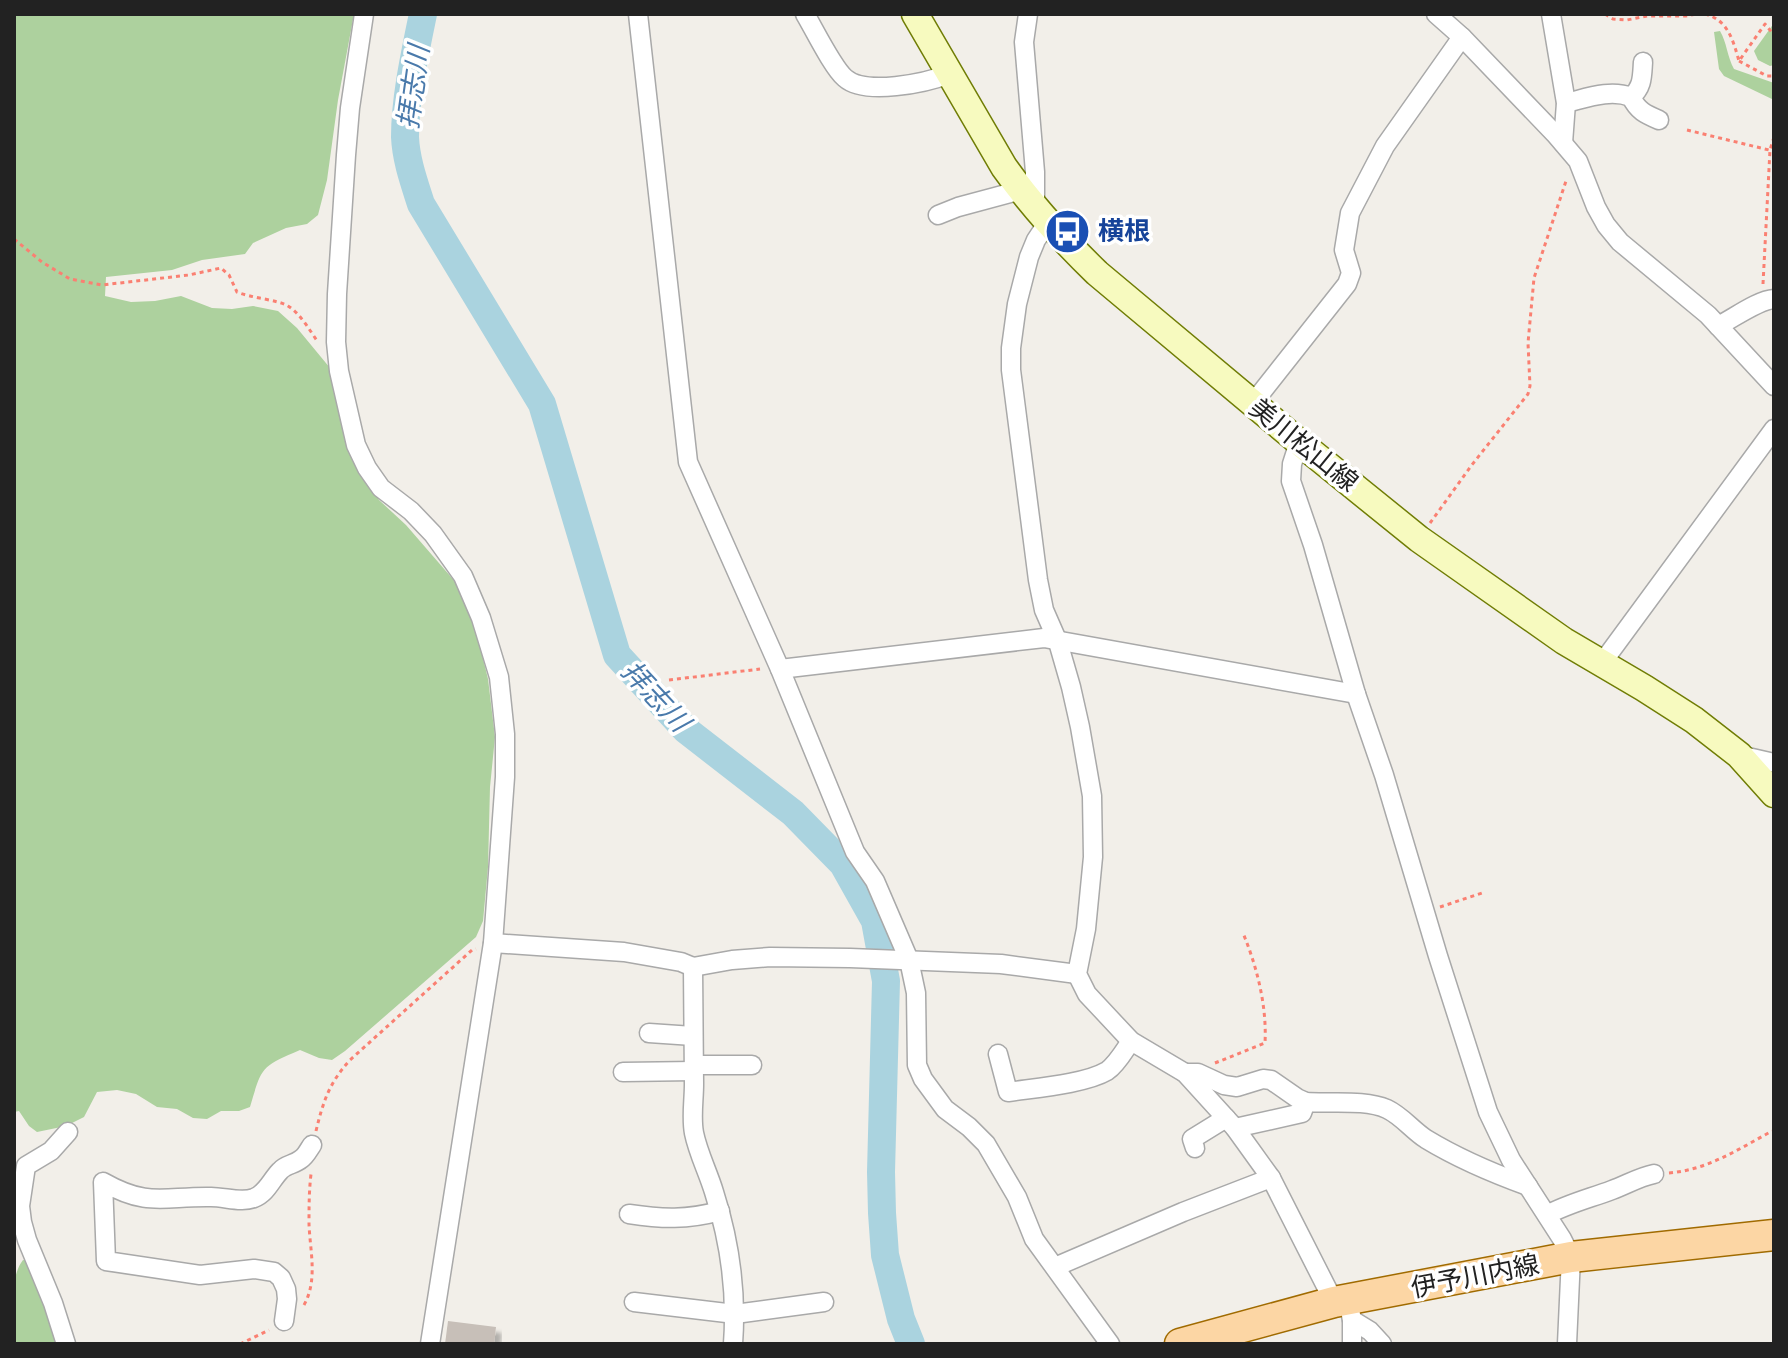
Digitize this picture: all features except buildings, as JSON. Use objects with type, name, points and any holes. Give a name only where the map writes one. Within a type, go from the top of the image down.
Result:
[{"type":"main road","name":"美川松山線","points":[[915,14],[989,142],[1035,206],[1097,273],[1419,539],[1525,616],[1694,720],[1739,755],[1774,794]]},
{"type":"main road","name":"伊予川内線","points":[[1180,1344],[1571,1257],[1774,1235]]},
{"type":"street","points":[[364,14],[346,155],[337,294],[339,371],[356,445],[367,468],[381,488],[411,511],[433,534],[463,576],[481,618],[499,677],[505,734],[505,777],[493,943],[430,1344]]},
{"type":"street","points":[[638,14],[688,462],[780,669],[855,852],[875,881],[906,960],[916,993],[917,1065],[923,1079],[945,1109],[986,1144],[1017,1197],[1034,1239],[1110,1344]]},
{"type":"street","points":[[805,14],[843,77],[854,84],[870,87],[914,85],[949,74]]},
{"type":"street","points":[[1029,14],[1024,42],[1035,172],[1036,240],[1024,274],[1013,330],[1011,370],[1038,580],[1044,610],[1058,642],[1080,727],[1092,796],[1093,857],[1086,929],[1077,974],[1087,994],[1131,1041],[1191,1073],[1237,1087],[1263,1079],[1271,1080],[1306,1102],[1371,1104],[1386,1108],[1439,1147],[1479,1168],[1528,1186]]},
{"type":"street","points":[[1436,14],[1462,37],[1578,161],[1596,207],[1620,242],[1708,315],[1774,386]]},
{"type":"street","points":[[1551,14],[1566,103],[1563,143]]},
{"type":"street","points":[[1253,403],[1347,284],[1351,273],[1344,250],[1350,213],[1385,146],[1462,37]]},
{"type":"street","points":[[1631,97],[1642,83],[1643,62]]},
{"type":"street","points":[[1566,103],[1606,94],[1622,94],[1631,97],[1644,114],[1659,120]]},
{"type":"street","points":[[938,215],[958,207],[1035,206]]},
{"type":"street","points":[[1718,326],[1768,299]]},
{"type":"street","points":[[1602,663],[1774,429]]},
{"type":"street","points":[[1299,442],[1292,464],[1291,481],[1488,1112],[1499,1139],[1571,1257],[1567,1344]]},
{"type":"street","points":[[780,669],[1044,638],[1356,694]]},
{"type":"street","points":[[1739,755],[1774,763]]},
{"type":"street","points":[[493,943],[624,952],[693,967],[770,957],[850,958],[1001,964],[1077,974]]},
{"type":"street","points":[[693,967],[692,1121],[728,1244],[734,1279],[733,1344]]},
{"type":"street","points":[[649,1033],[693,1036]]},
{"type":"street","points":[[998,1054],[1008,1092],[1076,1081],[1106,1071],[1115,1064],[1131,1041]]},
{"type":"street","points":[[623,1072],[752,1065]]},
{"type":"street","points":[[1191,1073],[1260,1161],[1345,1307],[1382,1344]]},
{"type":"street","points":[[1195,1148],[1192,1139],[1231,1123],[1302,1113],[1306,1102]]},
{"type":"street","points":[[66,1344],[27,1240],[20,1206],[26,1166],[51,1151],[68,1132]]},
{"type":"street","points":[[284,1321],[286,1289],[274,1272],[254,1269],[200,1275],[106,1261],[103,1182],[119,1191],[147,1199],[252,1199],[262,1193],[286,1166],[302,1159],[312,1145]]},
{"type":"street","points":[[1547,1215],[1654,1174]]},
{"type":"street","points":[[1055,1267],[1271,1178]]},
{"type":"street","points":[[629,1214],[669,1219],[720,1211]]},
{"type":"street","points":[[634,1302],[735,1314],[824,1302]]},
{"type":"street","points":[[1345,1307],[1352,1344]]},
{"type":"path","points":[[1605,14],[1613,19],[1627,20],[1697,14]]},
{"type":"path","points":[[1705,14],[1717,18],[1732,36],[1739,61],[1767,76],[1774,76]]},
{"type":"path","points":[[1739,61],[1765,24],[1774,35]]},
{"type":"path","points":[[1687,130],[1770,150]]},
{"type":"path","points":[[1768,299],[1770,150],[1774,137]]},
{"type":"path","points":[[1419,539],[1528,394],[1528,343],[1534,278],[1569,174],[1578,161]]},
{"type":"path","points":[[14,239],[42,262],[70,279],[102,285],[189,275],[221,268],[229,275],[237,292],[288,305],[339,371]]},
{"type":"path","points":[[669,680],[780,669]]},
{"type":"path","points":[[1425,912],[1482,893]]},
{"type":"path","points":[[1191,1073],[1265,1043],[1258,980],[1243,933]]},
{"type":"path","points":[[240,1344],[284,1321],[306,1302],[312,1272],[309,1187],[312,1145],[325,1097],[337,1074],[472,950],[493,943]]},
{"type":"path","points":[[1654,1174],[1684,1172],[1701,1166],[1772,1131]]},
{"type":"green space","points":[[14,14],[354,14],[327,180],[318,215],[307,224],[286,228],[253,243],[245,254],[202,260],[172,270],[106,277],[105,296],[131,302],[181,296],[212,308],[253,306],[278,311],[297,328],[335,374],[357,461],[379,500],[406,525],[458,585],[474,622],[488,679],[495,737],[483,921],[476,937],[332,1060],[300,1050],[287,1056],[264,1070],[250,1107],[239,1111],[221,1111],[207,1119],[193,1118],[177,1109],[157,1107],[136,1094],[117,1090],[97,1092],[84,1117],[66,1126],[37,1132],[19,1111],[14,1112]]},
{"type":"green space","points":[[1774,23],[1774,65],[1770,66],[1758,60],[1754,51]]},
{"type":"green space","points":[[1720,31],[1734,69],[1774,83],[1774,100],[1724,76],[1719,69],[1714,32]]},
{"type":"green space","points":[[23,1260],[30,1261],[58,1344],[14,1344],[15,1278]]},
{"type":"waterway","name":"拝志川","points":[[423,14],[405,122],[413,179],[421,204],[542,404],[617,655],[686,730],[793,813],[843,864],[875,921],[886,981],[881,1172],[885,1255],[901,1319],[911,1344]]},
{"type":"place","name":"横根","points":[[1067,231]]}]
